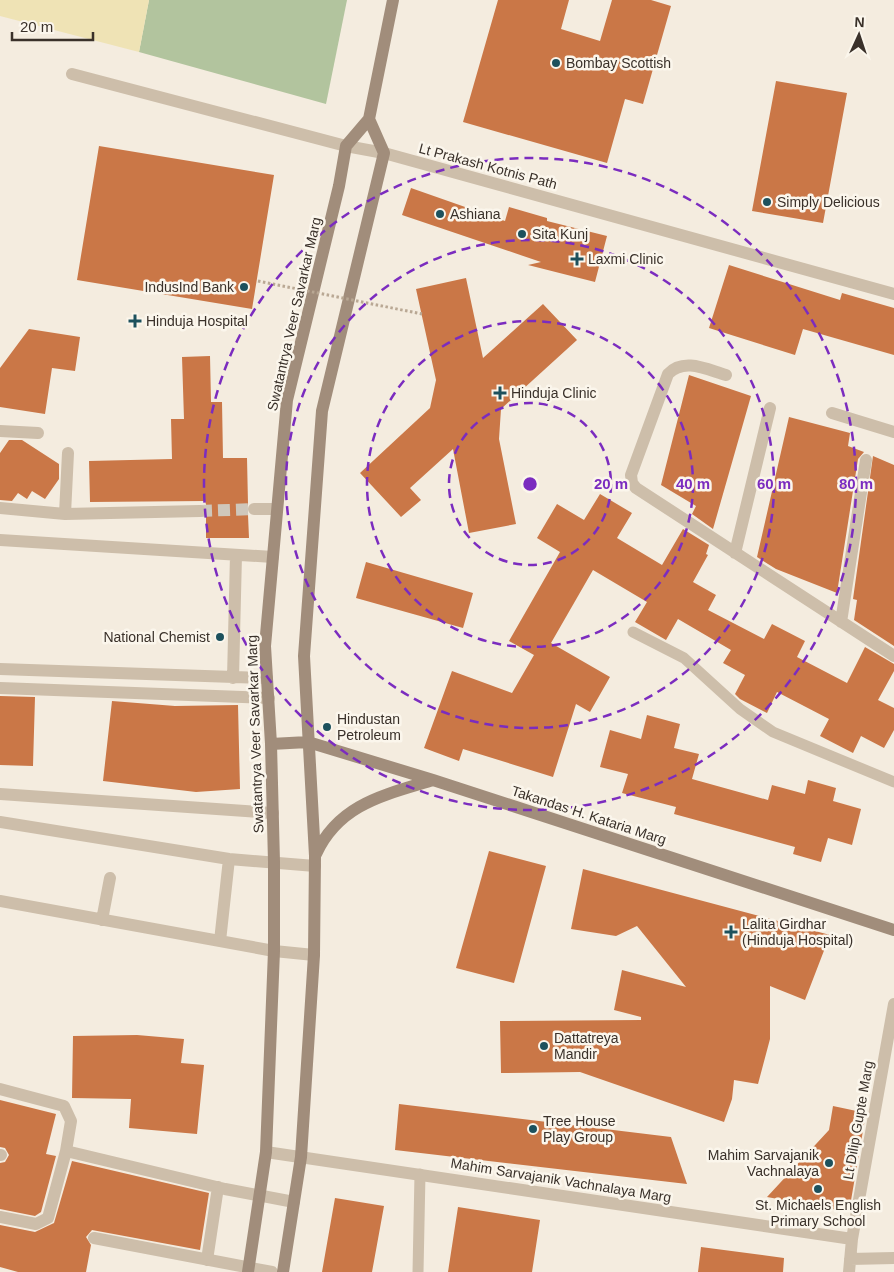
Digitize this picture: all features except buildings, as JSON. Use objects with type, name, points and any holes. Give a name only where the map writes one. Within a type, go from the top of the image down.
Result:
[{"type":"main road","points":[[346,146],[370,119],[394,0]]},
{"type":"main road","points":[[284,1272],[301,1156],[314,955],[315,861],[304,656],[322,412],[384,153],[370,119]]},
{"type":"main road","name":"Swatantrya Veer Savarkar Marg","points":[[248,1270],[266,1152],[274,951],[272,744],[265,646],[287,400],[339,186],[346,146]]},
{"type":"main road","name":"Takandas H. Kataria Marg","points":[[272,744],[308,742],[433,780],[894,930]]},
{"type":"main road","points":[[315,861],[325,835],[347,814],[375,798],[433,780]]},
{"type":"street","name":"Lt Prakash Kotnis Path","points":[[72,74],[346,146],[384,153],[894,294]]},
{"type":"street","points":[[726,375],[688,365],[679,366],[668,374],[631,475],[632,483],[636,488],[894,656]]},
{"type":"street","points":[[736,553],[770,408]]},
{"type":"street","points":[[832,412],[894,432]]},
{"type":"street","points":[[0,431],[38,433]]},
{"type":"street","points":[[65,514],[68,453]]},
{"type":"street","points":[[841,622],[866,460]]},
{"type":"street","points":[[0,508],[65,514],[200,511]]},
{"type":"street","points":[[254,509],[277,509]]},
{"type":"street","points":[[0,540],[273,557]]},
{"type":"street","points":[[233,678],[236,555]]},
{"type":"street","points":[[0,669],[267,678]]},
{"type":"street","points":[[0,688],[269,698]]},
{"type":"street","points":[[0,794],[273,813]]},
{"type":"street","points":[[0,822],[229,859],[274,862],[315,861]]},
{"type":"street","points":[[220,941],[229,859]]},
{"type":"street","points":[[102,920],[110,878]]},
{"type":"street","points":[[0,901],[274,951],[314,955]]},
{"type":"street","name":"Lt Dilip Gupte Marg","points":[[850,1266],[852,1239],[894,1004]]},
{"type":"street","points":[[0,1089],[64,1106],[71,1122],[66,1152],[45,1222],[36,1224],[0,1217]]},
{"type":"street","points":[[66,1152],[259,1196],[294,1202]]},
{"type":"street","name":"Mahim Sarvajanik Vachnalaya Marg","points":[[266,1152],[852,1239]]},
{"type":"street","points":[[207,1260],[218,1187]]},
{"type":"street","points":[[94,1238],[248,1270],[272,1272]]},
{"type":"street","points":[[850,1266],[894,1258]]},
{"type":"lane","points":[[633,632],[684,658],[740,710],[773,732],[894,782]]},
{"type":"lane","points":[[418,1272],[420,1174]]},
{"type":"path","points":[[258,281],[422,314]]},
{"type":"green space","points":[[149,0],[347,0],[326,104],[139,52]]},
{"type":"sand","points":[[0,0],[149,0],[139,52],[0,16]]},
{"type":"tunnel","points":[[200,511],[254,509]]},
{"type":"place","name":"Bombay Scottish","points":[[556,63]]},
{"type":"place","name":"Simply Delicious","points":[[767,202]]},
{"type":"place","name":"Ashiana","points":[[440,214]]},
{"type":"place","name":"Sita Kunj","points":[[522,234]]},
{"type":"place","name":"Laxmi Clinic","points":[[577,259]]},
{"type":"place","name":"IndusInd Bank","points":[[244,287]]},
{"type":"place","name":"Hinduja Hospital","points":[[135,321]]},
{"type":"place","name":"Hinduja Clinic","points":[[500,393]]},
{"type":"place","name":"National Chemist","points":[[220,637]]},
{"type":"place","name":"Hindustan Petroleum","points":[[327,727]]},
{"type":"place","name":"Lalita Girdhar (Hinduja Hospital)","points":[[731,932]]},
{"type":"place","name":"Dattatreya Mandir","points":[[544,1046]]},
{"type":"place","name":"Tree House Play Group","points":[[533,1129]]},
{"type":"place","name":"Mahim Sarvajanik Vachnalaya","points":[[829,1163]]},
{"type":"place","name":"St. Michaels English Primary School","points":[[818,1189]]}]
